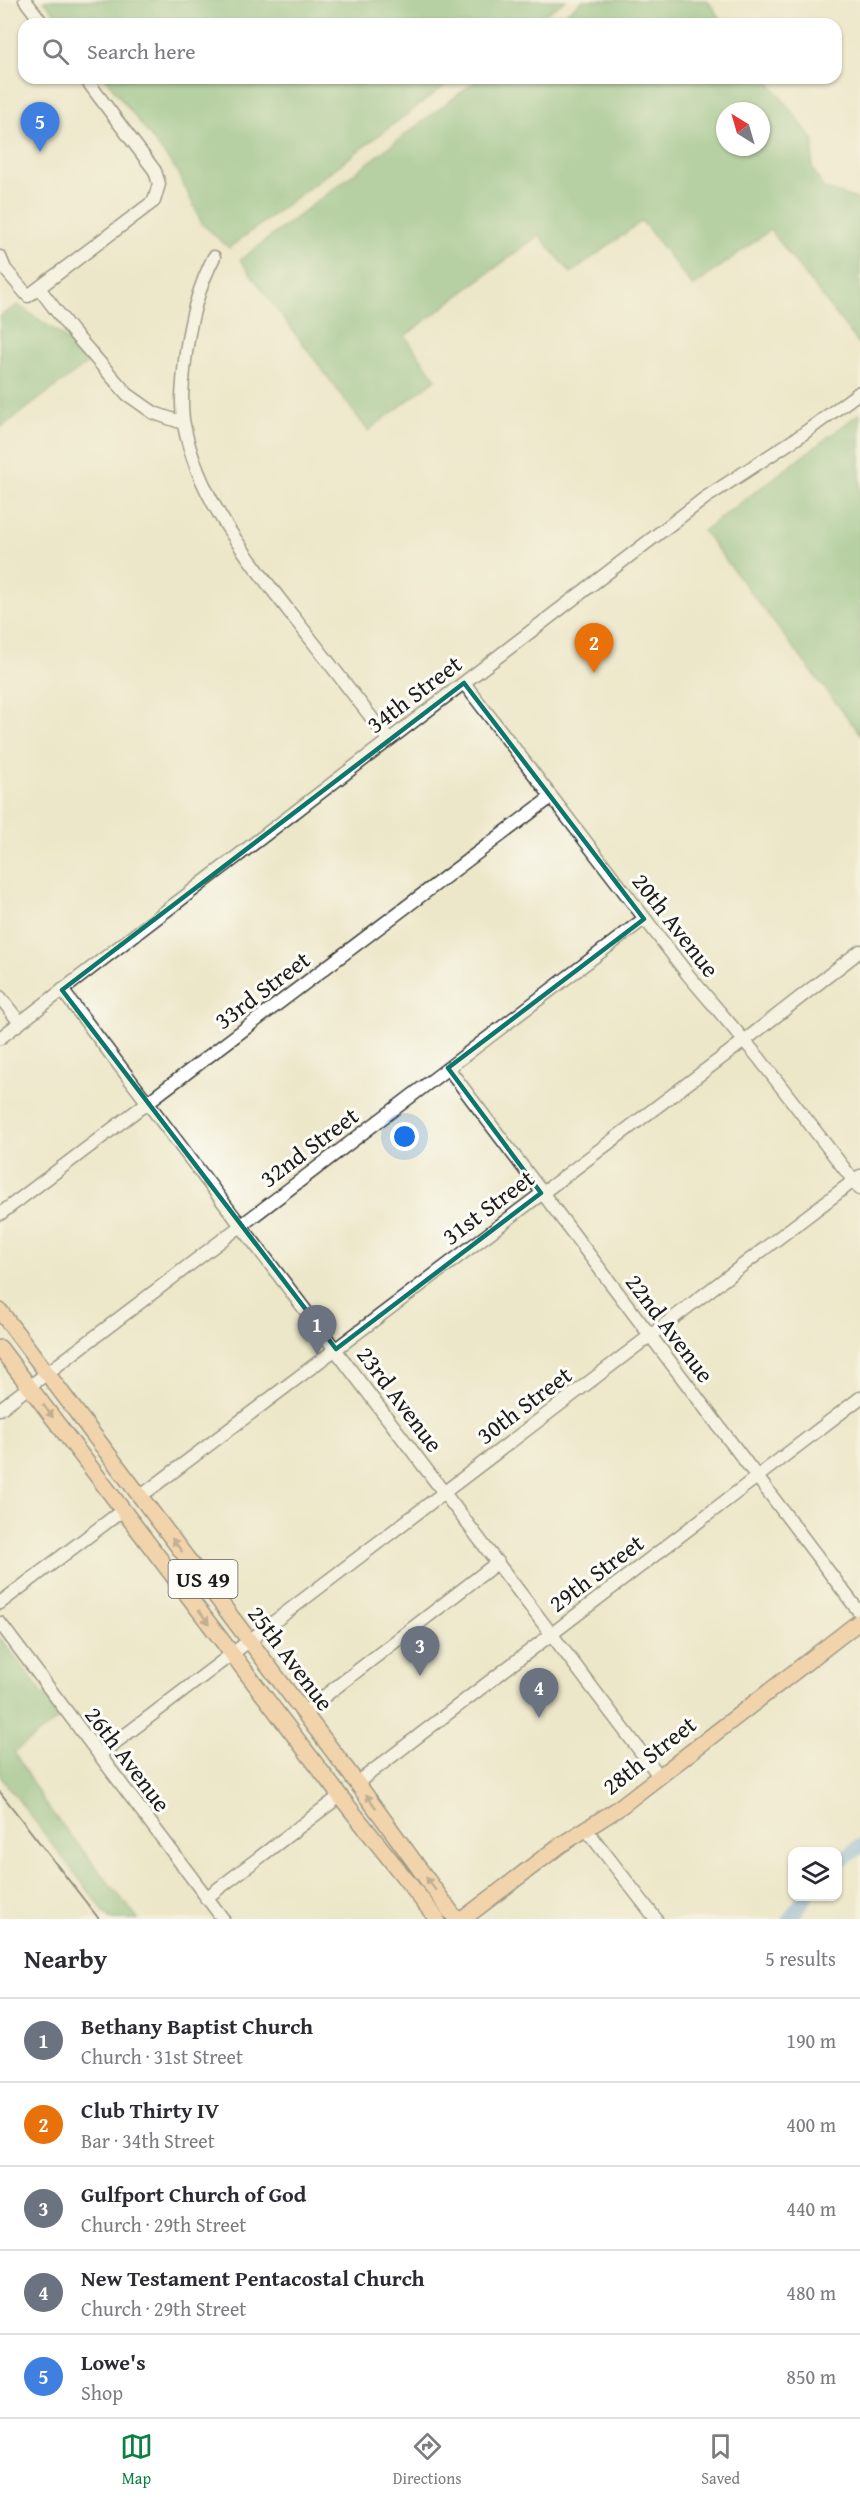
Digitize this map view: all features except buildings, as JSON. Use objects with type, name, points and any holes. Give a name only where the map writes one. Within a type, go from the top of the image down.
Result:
[{"type":"main road","name":"25th Avenue","points":[[0,1311],[357,1782],[456,1919]]},
{"type":"main road","name":"25th Avenue","points":[[0,1348],[340,1796],[438,1919]]},
{"type":"main road","name":"28th Street","points":[[463,1919],[552,1852],[660,1777],[860,1621]]},
{"type":"street","points":[[25,0],[39,18]]},
{"type":"street","points":[[0,257],[5,268],[28,296],[154,201],[159,184],[155,171],[90,84]]},
{"type":"street","points":[[214,256],[196,297],[187,343],[183,384],[183,423],[199,475],[208,496],[237,544],[389,740]]},
{"type":"street","points":[[39,288],[71,330],[127,394],[153,412],[183,423]]},
{"type":"street","name":"34th Street","points":[[0,1038],[705,498],[800,436],[860,392]]},
{"type":"street","name":"20th Avenue","points":[[464,683],[688,976],[784,1089],[858,1182]]},
{"type":"street","name":"33rd Street","points":[[0,1214],[550,798]]},
{"type":"street","name":"32nd Street","points":[[0,1409],[644,919]]},
{"type":"street","name":"31st Street","points":[[141,1496],[860,951]]},
{"type":"street","name":"23rd Avenue","points":[[62,990],[660,1777]]},
{"type":"street","points":[[0,997],[20,1023]]},
{"type":"street","name":"22nd Avenue","points":[[448,1068],[860,1613]]},
{"type":"street","name":"30th Street","points":[[99,1755],[649,1336],[858,1182]]},
{"type":"street","name":"29th Street","points":[[357,1782],[860,1398]]},
{"type":"street","points":[[0,1602],[123,1510]]},
{"type":"street","points":[[304,1712],[498,1562]]},
{"type":"street","name":"26th Avenue","points":[[0,1623],[223,1919]]},
{"type":"street","points":[[206,1898],[340,1796]]},
{"type":"street","points":[[586,1829],[656,1919]]},
{"type":"highlighted area","points":[[464,683],[644,919],[448,1068],[541,1193],[336,1349],[62,990]]},
{"type":"green space","points":[[44,0],[566,0],[539,18],[58,18]]},
{"type":"green space","points":[[583,0],[707,0],[720,18],[559,18]]},
{"type":"green space","points":[[110,84],[447,84],[229,248],[202,224],[178,172]]},
{"type":"green space","points":[[472,84],[771,84],[814,141],[812,167],[823,188],[860,200],[860,345],[770,230],[693,287],[642,221],[571,273],[539,235],[405,336],[436,379],[368,431],[240,260]]},
{"type":"green space","points":[[18,305],[59,333],[88,363],[0,428],[0,316]]},
{"type":"green space","points":[[860,413],[860,734],[703,531]]},
{"type":"green space","points":[[0,1638],[61,1717],[14,1752],[46,1805],[138,1919],[110,1919],[0,1776]]},
{"type":"waterway","points":[[842,1860],[860,1846]]},
{"type":"waterway","points":[[790,1919],[803,1901]]},
{"type":"railway","points":[[0,1792],[99,1919]]},
{"type":"place","name":"Lowe's","points":[[40,152]]},
{"type":"place","name":"Club Thirty IV","points":[[594,673]]},
{"type":"place","name":"Bethany Baptist Church","points":[[317,1355]]},
{"type":"place","name":"Gulfport Church of God","points":[[420,1676]]},
{"type":"place","name":"New Testament Pentacostal Church","points":[[539,1718]]}]
